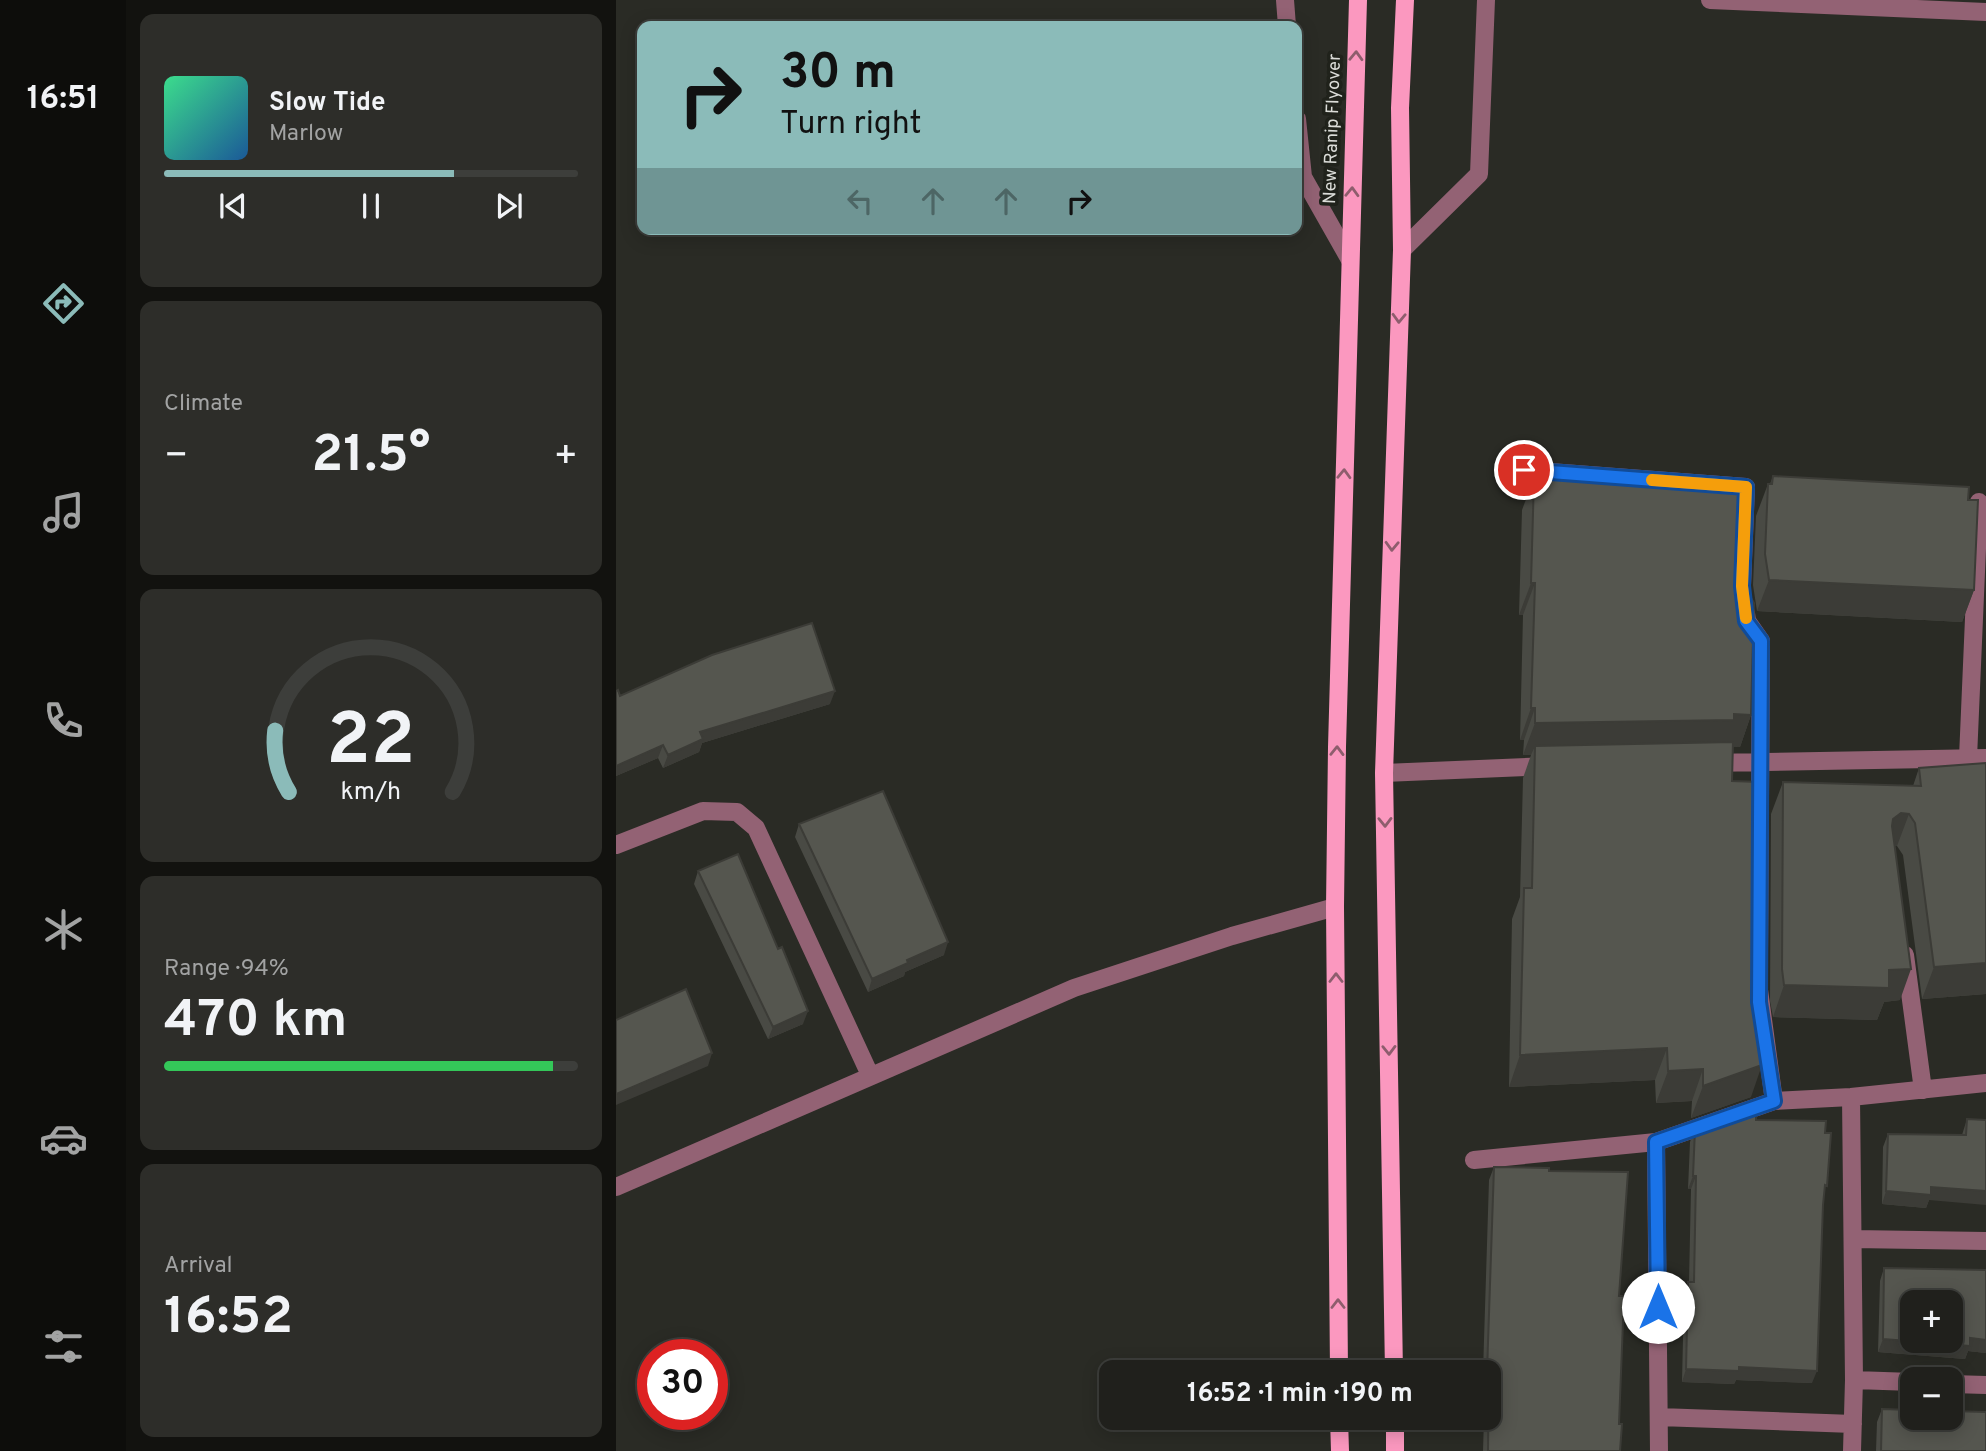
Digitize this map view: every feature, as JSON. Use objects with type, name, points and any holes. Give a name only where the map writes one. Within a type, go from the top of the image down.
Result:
[{"type":"main road","name":"New Ranip Flyover","points":[[1339,1360],[1335,907],[1337,747],[1358,0]]},
{"type":"main road","points":[[1394,1360],[1384,773],[1402,250],[1400,108],[1405,0]]},
{"type":"main road","points":[[1339,1430],[1340,1451]]},
{"type":"main road","points":[[1395,1430],[1395,1451]]},
{"type":"street","points":[[1285,0],[1287,21]]},
{"type":"street","points":[[1402,250],[1479,174],[1486,0]]},
{"type":"street","points":[[1710,0],[1785,1],[1986,12]]},
{"type":"street","points":[[1302,167],[1303,177],[1350,260]]},
{"type":"street","points":[[1524,470],[1753,487],[1742,586],[1746,621],[1761,641],[1759,1002],[1774,1101]]},
{"type":"street","points":[[1693,764],[1977,758],[1977,502]]},
{"type":"street","points":[[1384,773],[1570,766]]},
{"type":"street","points":[[616,845],[703,811],[737,812],[756,828],[870,1075]]},
{"type":"street","points":[[616,1187],[1073,988],[1232,936],[1335,907]]},
{"type":"street","points":[[1903,939],[1923,1090]]},
{"type":"street","points":[[1474,1160],[1656,1142],[1774,1101],[1851,1097],[1986,1083]]},
{"type":"street","points":[[1851,1097],[1854,1380],[1852,1451]]},
{"type":"street","points":[[1656,1142],[1659,1451]]},
{"type":"street","points":[[1853,1239],[1986,1241]]},
{"type":"street","points":[[1854,1380],[1900,1382]]},
{"type":"street","points":[[1963,1384],[1986,1385]]},
{"type":"street","points":[[1659,1417],[1853,1424]]},
{"type":"building","points":[[1773,476],[1969,487],[1968,500],[1978,500],[1974,590],[1769,580],[1765,554],[1768,484],[1772,484]]},
{"type":"building","points":[[1534,478],[1745,484],[1742,556],[1747,591],[1754,603],[1751,715],[1734,714],[1734,720],[1535,723],[1535,708],[1531,708],[1535,583],[1531,583]]},
{"type":"building","points":[[812,623],[835,691],[700,732],[703,739],[668,755],[663,745],[616,766],[616,691],[618,690],[620,696],[712,655]]},
{"type":"building","points":[[1733,742],[1732,781],[1760,782],[1759,970],[1762,1065],[1703,1086],[1703,1069],[1668,1071],[1667,1048],[1520,1055],[1524,888],[1532,888],[1535,746]]},
{"type":"building","points":[[1986,763],[1986,963],[1934,967],[1915,823],[1909,814],[1901,813],[1893,819],[1892,826],[1911,969],[1889,970],[1889,988],[1784,985],[1783,782],[1921,786],[1919,768]]},
{"type":"building","points":[[883,791],[948,942],[872,979],[799,824]]},
{"type":"building","points":[[738,854],[778,949],[782,947],[808,1011],[773,1027],[698,871]]},
{"type":"building","points":[[686,989],[712,1053],[616,1094],[616,1020]]},
{"type":"building","points":[[1756,1108],[1756,1120],[1826,1121],[1825,1133],[1831,1133],[1823,1205],[1817,1371],[1739,1367],[1739,1371],[1686,1369],[1688,1282],[1694,1282],[1695,1129]]},
{"type":"building","points":[[1967,1119],[1986,1120],[1986,1191],[1931,1187],[1931,1195],[1886,1191],[1888,1134],[1966,1135]]},
{"type":"building","points":[[1494,1167],[1628,1172],[1619,1296],[1624,1296],[1620,1451],[1488,1451],[1488,1430],[1501,1430],[1501,1360],[1487,1360]]},
{"type":"building","points":[[1884,1268],[1986,1270],[1986,1340],[1970,1338],[1970,1346],[1963,1345],[1963,1290],[1900,1290],[1900,1340],[1883,1339]]},
{"type":"building","points":[[1882,1409],[1900,1410],[1900,1430],[1963,1430],[1963,1411],[1986,1412],[1986,1451],[1881,1451]]},
{"type":"slow traffic","points":[[1652,480],[1746,487],[1742,586],[1746,618]]},
{"type":"route","points":[[1524,470],[1746,487],[1742,586],[1746,621],[1761,641],[1759,1002],[1774,1101],[1656,1142],[1658,1307]]}]
